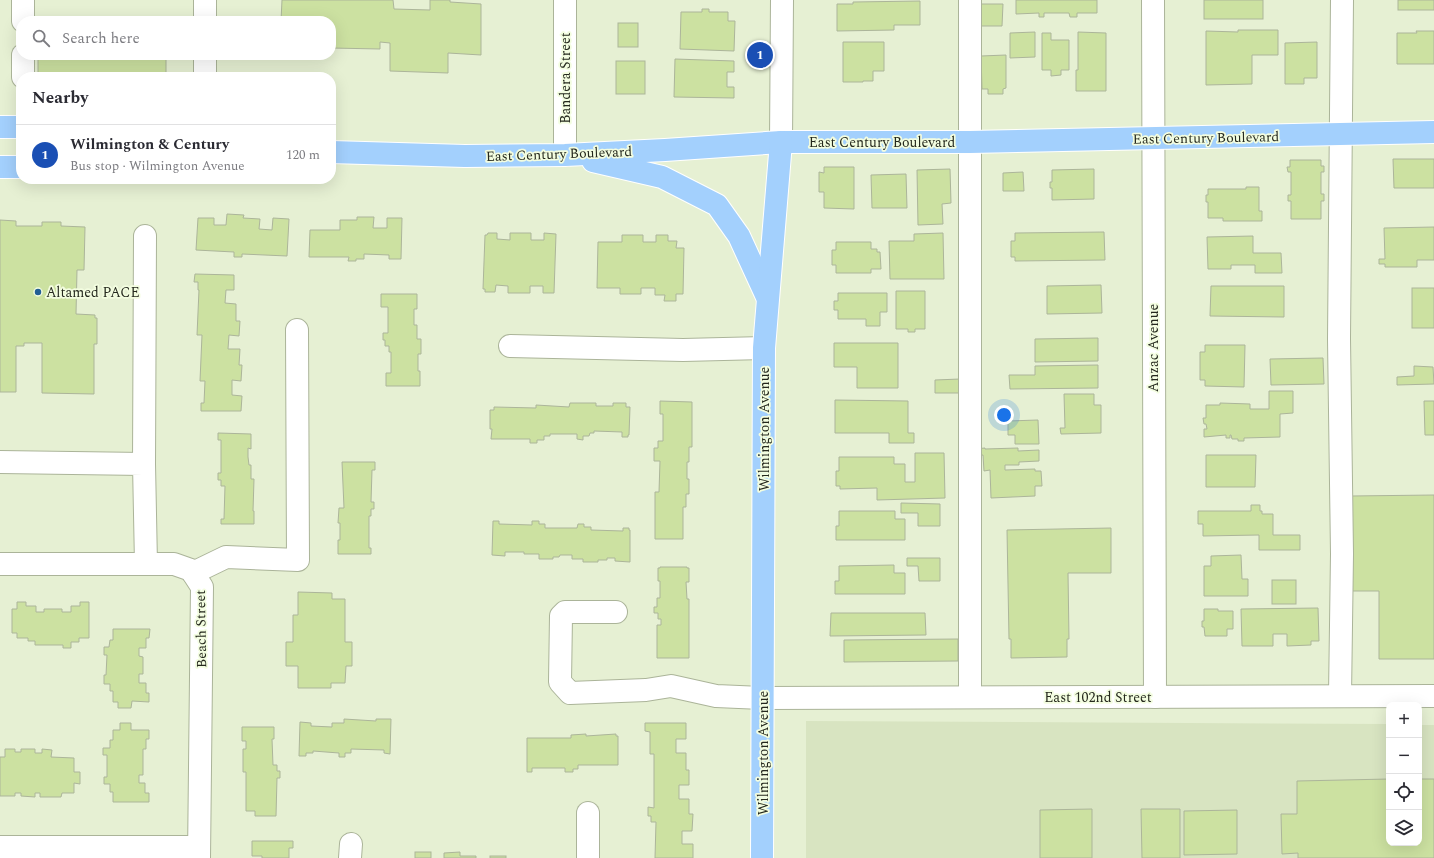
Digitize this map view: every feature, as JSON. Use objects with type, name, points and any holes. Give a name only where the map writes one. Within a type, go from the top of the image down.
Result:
[{"type":"main road","points":[[0,127],[16,127]]},
{"type":"main road","name":"East Century Boulevard","points":[[336,152],[465,156],[565,155],[781,142],[970,142],[1434,132]]},
{"type":"main road","name":"Wilmington Avenue","points":[[762,858],[764,348],[781,142]]},
{"type":"main road","points":[[565,155],[662,177],[717,205],[739,236],[768,298]]},
{"type":"main road","points":[[0,167],[16,167]]},
{"type":"street","points":[[23,0],[23,16]]},
{"type":"street","points":[[205,0],[205,16]]},
{"type":"street","name":"Bandera Street","points":[[565,0],[565,155]]},
{"type":"street","name":"Wilmington Avenue","points":[[781,142],[782,0]]},
{"type":"street","points":[[970,0],[970,697]]},
{"type":"street","name":"Anzac Avenue","points":[[1153,0],[1152,139],[1155,697]]},
{"type":"street","points":[[1340,696],[1342,554],[1339,339],[1342,0]]},
{"type":"street","points":[[23,60],[23,72]]},
{"type":"street","points":[[205,60],[205,72]]},
{"type":"street","points":[[145,236],[144,464],[146,564]]},
{"type":"street","points":[[193,573],[226,557],[298,560],[297,330]]},
{"type":"street","points":[[510,346],[683,350],[764,348]]},
{"type":"street","points":[[0,462],[144,464]]},
{"type":"street","name":"Beach Street","points":[[0,564],[174,564],[191,570],[202,587],[199,853]]},
{"type":"street","name":"East 102nd Street","points":[[616,612],[565,612],[561,616],[560,682],[570,693],[646,690],[675,702],[716,696],[762,698],[1434,696]]},
{"type":"street","points":[[588,813],[588,858]]},
{"type":"street","points":[[0,847],[199,853]]},
{"type":"shaded area","points":[[806,721],[1386,724],[1386,846],[1422,846],[1422,725],[1434,725],[1434,858],[806,858]]},
{"type":"building","points":[[282,0],[393,0],[394,9],[430,10],[430,0],[450,0],[450,2],[481,4],[481,55],[448,53],[448,73],[390,71],[390,43],[380,42],[380,49],[336,48],[336,16],[281,16]]},
{"type":"building","points":[[1016,0],[1097,0],[1097,13],[1077,13],[1077,17],[1070,17],[1069,13],[1044,13],[1044,17],[1039,17],[1039,13],[1016,14]]},
{"type":"building","points":[[1204,0],[1263,0],[1263,19],[1204,19]]},
{"type":"building","points":[[1398,0],[1434,0],[1434,10],[1398,10]]},
{"type":"building","points":[[920,1],[920,25],[894,25],[894,30],[837,31],[837,4],[853,4],[853,2]]},
{"type":"building","points":[[978,4],[1003,4],[1002,26],[977,26]]},
{"type":"building","points":[[702,9],[709,9],[709,12],[728,12],[728,21],[735,21],[734,51],[680,49],[681,12],[702,12]]},
{"type":"building","points":[[618,23],[638,23],[638,47],[618,47]]},
{"type":"building","points":[[1238,30],[1278,30],[1278,55],[1252,55],[1252,84],[1206,85],[1206,31],[1238,32]]},
{"type":"building","points":[[1416,31],[1434,31],[1434,64],[1397,64],[1397,33],[1417,33]]},
{"type":"building","points":[[1035,32],[1035,57],[1010,58],[1010,33]]},
{"type":"building","points":[[1078,32],[1106,33],[1106,91],[1076,91],[1076,70],[1078,70]]},
{"type":"building","points":[[1042,33],[1051,33],[1051,40],[1069,40],[1069,70],[1061,70],[1061,75],[1051,76],[1051,70],[1042,70]]},
{"type":"building","points":[[843,42],[884,42],[884,71],[873,71],[873,81],[843,82]]},
{"type":"building","points":[[1317,42],[1317,78],[1304,78],[1304,84],[1285,84],[1285,43]]},
{"type":"building","points":[[1006,55],[1006,88],[1003,89],[1003,94],[988,94],[988,89],[982,89],[981,56]]},
{"type":"building","points":[[675,59],[734,61],[734,72],[727,72],[727,87],[734,87],[734,98],[674,97]]},
{"type":"building","points":[[38,60],[166,60],[166,72],[38,72]]},
{"type":"building","points":[[616,61],[645,61],[645,94],[616,94]]},
{"type":"building","points":[[1393,159],[1434,159],[1434,188],[1394,188]]},
{"type":"building","points":[[1290,160],[1321,160],[1321,166],[1324,166],[1324,172],[1321,172],[1321,194],[1324,194],[1324,201],[1321,201],[1321,219],[1291,219],[1291,201],[1288,201],[1288,195],[1291,195],[1291,172],[1288,172],[1287,167],[1290,167]]},
{"type":"building","points":[[824,167],[854,167],[854,209],[824,208],[824,192],[819,192],[819,172],[824,173]]},
{"type":"building","points":[[950,169],[951,203],[942,204],[943,224],[918,225],[917,170]]},
{"type":"building","points":[[1094,169],[1094,199],[1052,200],[1052,188],[1050,188],[1050,182],[1052,182],[1052,170]]},
{"type":"building","points":[[1023,172],[1024,191],[1003,191],[1003,173]]},
{"type":"building","points":[[906,174],[907,208],[872,208],[871,175]]},
{"type":"building","points":[[1246,187],[1259,187],[1259,211],[1262,211],[1262,221],[1223,221],[1223,218],[1208,218],[1208,202],[1206,202],[1206,195],[1208,195],[1208,189],[1246,189]]},
{"type":"building","points":[[227,214],[244,215],[243,218],[260,219],[259,229],[272,230],[273,218],[289,219],[287,256],[242,254],[242,257],[234,257],[234,252],[196,250],[198,218],[214,218],[214,225],[226,225]]},
{"type":"building","points":[[357,217],[374,217],[373,228],[387,228],[387,218],[402,218],[401,259],[389,259],[389,255],[364,254],[364,259],[356,259],[356,261],[348,261],[349,257],[309,257],[310,230],[340,230],[340,220],[357,220]]},
{"type":"building","name":"Altamed PACE","points":[[0,220],[16,221],[16,226],[42,226],[42,222],[61,222],[61,226],[85,227],[84,270],[77,270],[76,314],[95,315],[95,318],[97,318],[97,344],[94,344],[94,394],[42,393],[42,343],[24,343],[24,346],[16,346],[16,392],[0,392]]},
{"type":"building","points":[[1434,227],[1434,260],[1417,260],[1417,267],[1385,267],[1385,264],[1379,264],[1379,259],[1385,259],[1384,228]]},
{"type":"building","points":[[1104,232],[1105,260],[1015,261],[1015,257],[1011,257],[1011,241],[1015,241],[1015,233]]},
{"type":"building","points":[[488,233],[497,233],[497,239],[510,240],[510,233],[531,233],[531,240],[544,240],[544,233],[556,234],[554,293],[543,293],[543,286],[530,286],[530,293],[508,293],[508,286],[496,285],[495,292],[485,292],[485,289],[483,289],[485,235]]},
{"type":"building","points":[[943,233],[944,279],[890,279],[889,241],[914,241],[914,234]]},
{"type":"building","points":[[622,235],[643,235],[643,242],[656,242],[656,235],[668,235],[668,241],[677,241],[676,248],[684,248],[683,294],[676,294],[676,301],[664,301],[665,295],[655,295],[655,288],[641,288],[641,294],[620,294],[620,288],[597,288],[598,242],[622,242]]},
{"type":"building","points":[[1253,236],[1253,253],[1281,253],[1282,273],[1255,273],[1255,265],[1231,265],[1231,269],[1208,269],[1207,237]]},
{"type":"building","points":[[836,242],[871,242],[871,249],[877,249],[877,252],[880,252],[881,269],[871,269],[871,273],[836,273],[836,265],[832,265],[832,250],[836,250]]},
{"type":"building","points":[[195,274],[234,275],[234,290],[226,290],[225,303],[236,304],[236,321],[240,321],[239,336],[229,335],[228,349],[240,349],[239,365],[242,365],[241,381],[232,380],[232,395],[242,396],[241,411],[201,411],[201,403],[204,403],[205,381],[200,381],[202,335],[197,335],[199,290],[198,282],[194,282]]},
{"type":"building","points":[[1101,285],[1102,313],[1047,314],[1047,286]]},
{"type":"building","points":[[1211,286],[1284,286],[1284,317],[1210,316]]},
{"type":"building","points":[[1412,288],[1434,288],[1434,328],[1412,328]]},
{"type":"building","points":[[896,291],[925,291],[925,329],[915,329],[915,332],[908,332],[908,329],[896,329]]},
{"type":"building","points":[[838,293],[887,293],[887,312],[880,312],[880,326],[866,326],[866,319],[838,319],[838,310],[834,310],[834,301],[838,301]]},
{"type":"building","points":[[381,294],[417,294],[417,309],[414,309],[414,325],[417,325],[417,339],[421,339],[421,354],[418,354],[420,386],[386,386],[386,373],[391,373],[391,352],[389,352],[389,346],[385,346],[385,340],[383,340],[383,333],[388,333],[388,307],[381,307]]},
{"type":"building","points":[[1098,338],[1098,361],[1035,362],[1035,339]]},
{"type":"building","points":[[834,343],[898,343],[898,388],[857,388],[857,367],[834,367]]},
{"type":"building","points":[[1205,345],[1245,345],[1244,387],[1205,386],[1205,380],[1200,380],[1200,352],[1205,352]]},
{"type":"building","points":[[1323,358],[1324,384],[1271,385],[1270,359]]},
{"type":"building","points":[[1098,365],[1098,388],[1010,389],[1009,375],[1035,375],[1035,366]]},
{"type":"building","points":[[1414,366],[1433,367],[1434,384],[1397,385],[1397,377],[1414,376]]},
{"type":"building","points":[[960,379],[960,393],[935,393],[935,380]]},
{"type":"building","points":[[1269,391],[1293,391],[1293,413],[1280,414],[1280,437],[1244,438],[1244,441],[1238,441],[1238,439],[1232,439],[1231,435],[1230,438],[1226,438],[1226,435],[1204,437],[1204,429],[1207,429],[1203,418],[1206,418],[1206,405],[1220,405],[1220,403],[1250,404],[1250,409],[1269,409]]},
{"type":"building","points":[[1064,394],[1094,394],[1094,405],[1101,405],[1101,433],[1061,434],[1060,428],[1065,428]]},
{"type":"building","points":[[835,400],[908,401],[908,433],[914,433],[914,443],[889,443],[889,433],[835,433]]},
{"type":"building","points":[[660,401],[692,402],[692,447],[689,447],[689,462],[687,462],[689,494],[686,494],[686,507],[683,507],[683,539],[655,539],[655,492],[659,492],[660,461],[654,461],[654,448],[658,448],[658,441],[663,441],[663,414],[660,414]]},
{"type":"building","points":[[1424,401],[1434,401],[1434,435],[1425,435]]},
{"type":"building","points":[[570,403],[596,403],[596,406],[613,406],[613,403],[626,403],[626,407],[630,407],[628,437],[622,437],[622,432],[594,431],[594,433],[590,433],[589,436],[583,436],[583,440],[577,439],[577,434],[550,434],[550,436],[544,436],[544,440],[537,440],[537,443],[530,443],[530,439],[491,439],[492,429],[490,429],[490,410],[494,410],[494,407],[536,408],[536,405],[569,407]]},
{"type":"building","points":[[1038,420],[1039,444],[1015,444],[1015,435],[1008,435],[1008,421]]},
{"type":"building","points":[[218,433],[251,434],[251,449],[248,448],[248,457],[249,465],[251,465],[251,479],[254,479],[254,524],[221,524],[221,519],[224,519],[225,486],[221,486],[221,480],[218,480],[218,473],[221,473],[221,440],[218,440]]},
{"type":"building","points":[[1018,448],[1018,451],[1039,450],[1039,461],[1019,462],[1019,465],[1005,465],[1005,470],[1035,469],[1035,471],[1041,471],[1042,486],[1035,486],[1035,496],[991,498],[990,470],[984,471],[983,455],[974,456],[974,449]]},
{"type":"building","points":[[915,453],[944,453],[945,498],[877,500],[877,488],[840,489],[840,486],[836,486],[836,471],[839,471],[839,457],[894,457],[894,464],[905,464],[905,482],[915,482]]},
{"type":"building","points":[[1206,455],[1256,455],[1255,487],[1206,487]]},
{"type":"building","points":[[342,462],[375,462],[375,470],[372,470],[371,502],[374,502],[374,509],[371,509],[371,516],[369,516],[369,548],[371,548],[371,554],[338,554],[338,540],[340,540],[340,523],[338,523],[339,508],[344,508]]},
{"type":"building","points":[[1434,495],[1434,659],[1379,659],[1379,591],[1351,591],[1351,496]]},
{"type":"building","points":[[901,503],[940,504],[940,526],[918,526],[918,513],[901,513]]},
{"type":"building","points":[[1251,505],[1260,505],[1260,511],[1262,511],[1262,514],[1273,514],[1273,535],[1300,535],[1300,550],[1259,550],[1259,535],[1203,536],[1203,524],[1198,524],[1198,511],[1251,511]]},
{"type":"building","points":[[839,511],[895,511],[895,519],[905,519],[905,540],[836,540],[836,526],[839,526]]},
{"type":"building","points":[[493,521],[499,521],[499,524],[532,525],[532,521],[539,521],[539,524],[545,524],[545,528],[577,528],[578,524],[584,524],[584,527],[591,527],[591,530],[623,531],[623,528],[629,528],[630,562],[615,561],[615,558],[607,558],[607,560],[598,560],[598,562],[583,562],[583,559],[572,559],[572,555],[560,555],[559,557],[553,557],[553,559],[539,559],[539,554],[524,554],[524,552],[505,552],[505,556],[492,555]]},
{"type":"building","points":[[1111,528],[1111,573],[1068,573],[1069,639],[1067,639],[1067,657],[1011,658],[1011,639],[1009,639],[1007,530]]},
{"type":"building","points":[[1241,555],[1242,579],[1248,579],[1248,596],[1204,596],[1204,566],[1211,566],[1211,556]]},
{"type":"building","points":[[907,558],[940,558],[940,581],[919,581],[918,566],[907,566]]},
{"type":"building","points":[[894,565],[894,573],[905,573],[905,594],[835,594],[835,581],[839,581],[839,566]]},
{"type":"building","points":[[658,568],[689,568],[689,582],[686,582],[687,599],[689,599],[689,658],[657,658],[657,625],[661,625],[661,619],[658,619],[658,613],[654,613],[654,607],[657,607],[657,598],[660,598]]},
{"type":"building","points":[[1272,580],[1296,580],[1296,604],[1272,604]]},
{"type":"building","points":[[298,592],[332,593],[332,599],[345,599],[345,642],[352,642],[352,666],[346,666],[345,683],[331,683],[331,688],[298,688],[298,666],[286,666],[286,642],[293,642],[293,615],[298,615]]},
{"type":"building","points":[[17,602],[26,602],[26,606],[36,606],[36,612],[44,612],[44,609],[62,609],[62,612],[71,612],[71,606],[80,606],[80,602],[89,602],[89,638],[79,638],[79,642],[71,642],[71,648],[63,648],[63,645],[35,645],[35,641],[28,641],[28,638],[17,638],[17,633],[12,633],[12,609],[17,609]]},
{"type":"building","points":[[1318,608],[1319,641],[1311,641],[1311,645],[1287,646],[1287,634],[1273,634],[1273,646],[1242,646],[1241,609]]},
{"type":"building","points":[[1204,609],[1233,611],[1233,629],[1227,629],[1227,636],[1205,636],[1204,627],[1202,627],[1202,621],[1204,621]]},
{"type":"building","points":[[831,613],[925,613],[926,635],[830,636]]},
{"type":"building","points":[[113,629],[150,629],[149,638],[146,638],[146,648],[139,648],[139,656],[143,657],[143,674],[139,674],[139,683],[146,683],[146,693],[149,693],[149,702],[132,701],[131,708],[118,708],[118,702],[113,702],[113,691],[110,691],[110,684],[104,684],[107,655],[104,655],[104,647],[109,647],[110,640],[113,640]]},
{"type":"building","points":[[958,639],[958,661],[844,662],[844,640]]},
{"type":"building","points":[[344,719],[376,721],[376,719],[391,719],[390,754],[384,753],[384,750],[351,749],[351,753],[345,753],[345,757],[339,757],[339,753],[313,751],[313,753],[306,753],[306,756],[299,756],[300,722],[311,723],[311,726],[332,727],[332,723],[344,723]]},
{"type":"building","points":[[120,723],[131,723],[131,730],[149,730],[149,739],[146,739],[146,749],[143,749],[143,775],[139,775],[139,783],[145,783],[145,793],[149,793],[149,802],[113,802],[113,792],[110,792],[110,784],[104,784],[104,777],[107,777],[107,755],[103,755],[103,748],[110,748],[110,740],[113,740],[113,730],[120,730]]},
{"type":"building","points":[[645,723],[686,723],[686,739],[676,739],[676,753],[686,753],[686,770],[689,770],[689,785],[679,785],[679,799],[689,799],[689,814],[693,814],[692,831],[682,831],[682,844],[693,844],[693,858],[655,858],[656,822],[651,822],[651,816],[648,816],[648,807],[654,808],[654,754],[650,754],[650,732],[645,731]]},
{"type":"building","points":[[242,727],[274,727],[274,739],[272,739],[273,765],[277,765],[277,771],[280,771],[280,778],[277,778],[276,816],[255,816],[255,811],[246,811],[246,772],[243,772],[243,749],[246,749],[246,741],[242,741]]},
{"type":"building","points":[[586,734],[586,736],[616,734],[616,736],[618,736],[618,765],[578,765],[578,769],[573,769],[573,772],[565,772],[565,768],[532,768],[532,772],[527,772],[527,738],[571,738],[571,735]]},
{"type":"building","points":[[5,749],[15,749],[15,752],[21,752],[21,749],[35,749],[35,753],[42,753],[42,749],[52,750],[51,757],[74,758],[74,772],[80,772],[80,784],[74,783],[74,793],[62,793],[61,797],[40,797],[40,793],[35,793],[35,797],[21,796],[21,793],[15,793],[15,796],[0,796],[0,757],[5,757]]},
{"type":"building","points":[[1386,779],[1386,846],[1422,846],[1422,779],[1434,779],[1434,858],[1298,858],[1298,853],[1282,854],[1281,814],[1297,814],[1297,781]]},
{"type":"building","points":[[1092,809],[1092,858],[1040,858],[1040,810]]},
{"type":"building","points":[[1141,809],[1180,809],[1180,858],[1142,858]]},
{"type":"building","points":[[1237,810],[1237,854],[1184,855],[1184,811]]},
{"type":"building","points":[[252,841],[293,841],[293,848],[289,848],[289,858],[262,858],[262,856],[252,856]]},
{"type":"building","points":[[415,852],[431,852],[431,858],[415,858]]},
{"type":"building","points":[[460,852],[460,856],[476,856],[476,858],[444,858],[444,853]]},
{"type":"building","points":[[490,856],[506,856],[506,858],[490,858]]},
{"type":"place","name":"Wilmington & Century","points":[[760,55]]},
{"type":"place","name":"Altamed PACE","points":[[38,292]]}]
